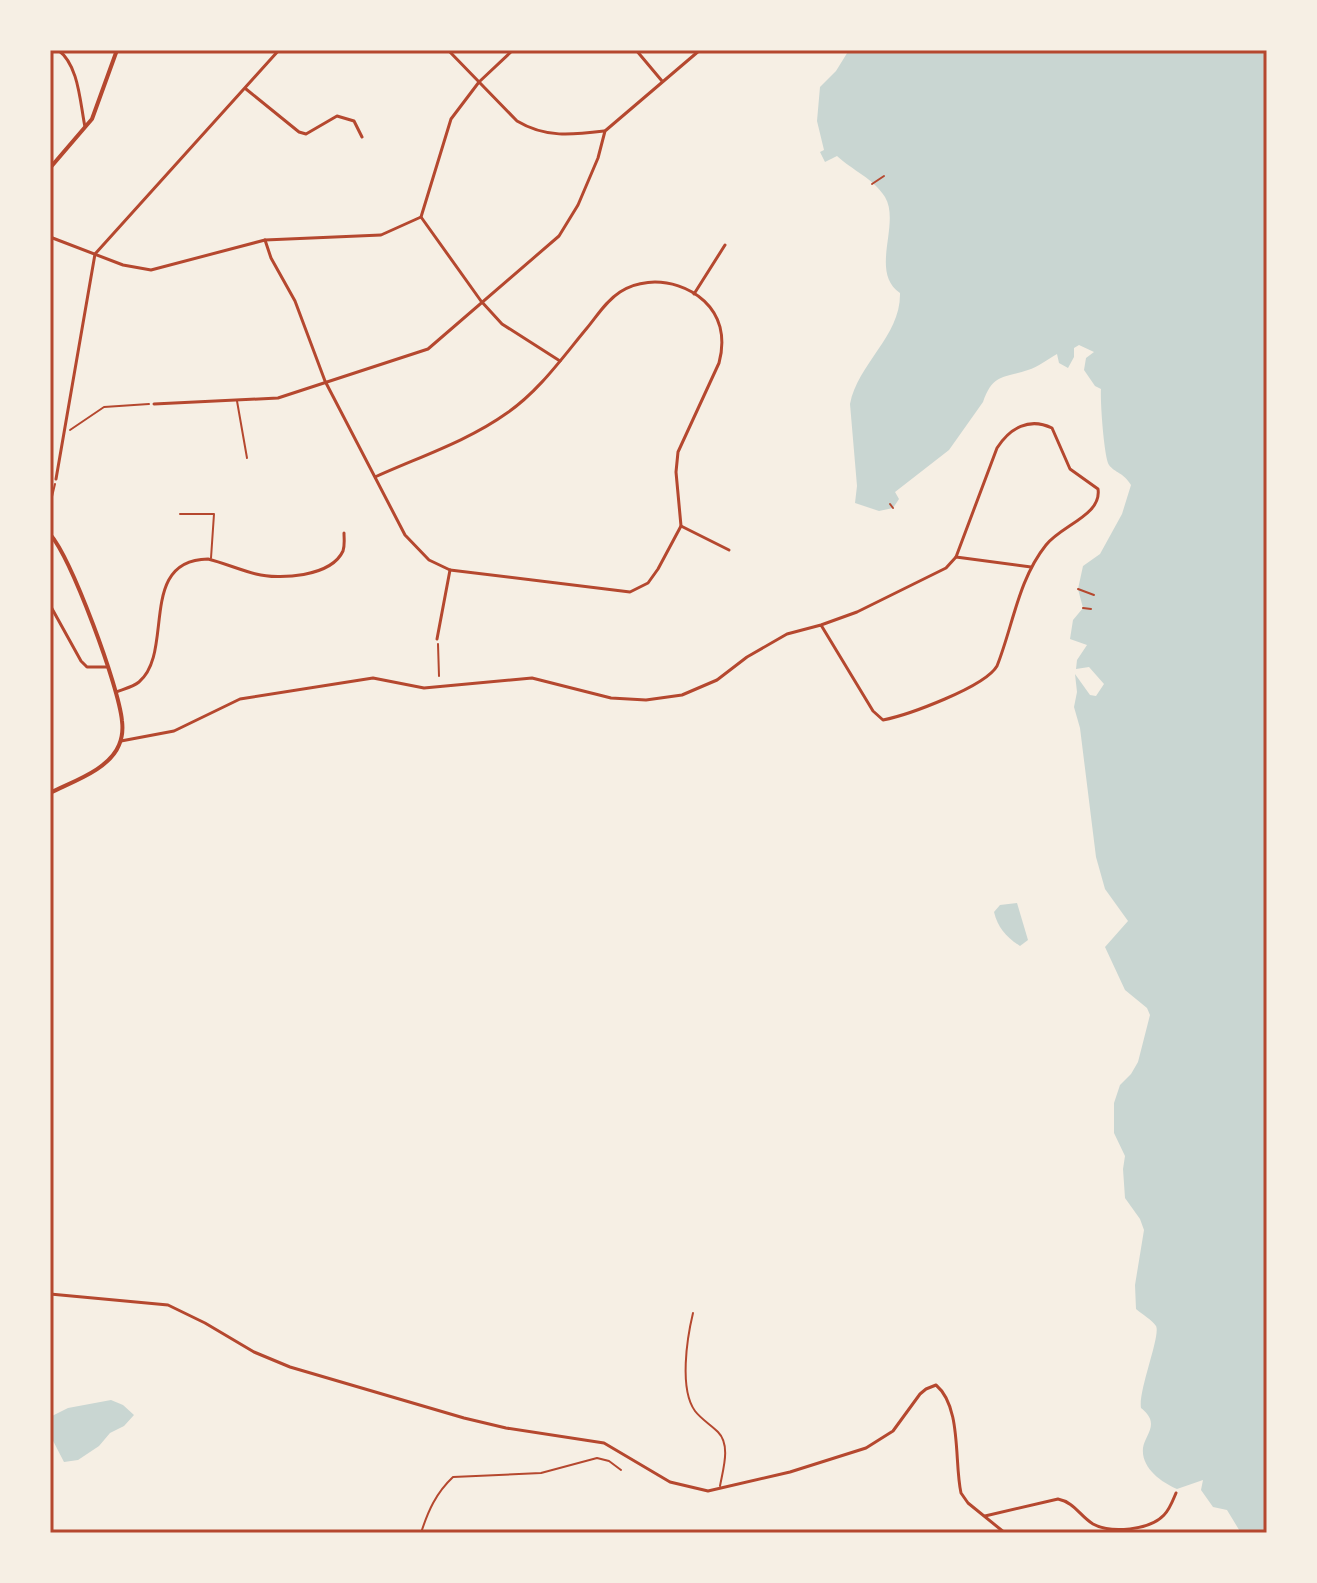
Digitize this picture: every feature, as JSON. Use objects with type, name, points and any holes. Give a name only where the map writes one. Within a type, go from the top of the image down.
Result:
[{"type":"street","points":[[58,50],[64,54],[73,71],[85,128]]},
{"type":"street","points":[[50,168],[85,128],[98,106],[117,50]]},
{"type":"street","points":[[56,479],[95,254],[279,50]]},
{"type":"street","points":[[448,50],[517,121],[538,132],[570,135],[605,131],[700,50]]},
{"type":"street","points":[[50,237],[123,265],[151,270],[265,240],[381,235],[421,217],[451,119],[479,82],[513,50]]},
{"type":"street","points":[[636,50],[662,82]]},
{"type":"street","points":[[245,88],[299,132],[306,134],[337,116],[354,121],[362,137]]},
{"type":"street","points":[[154,404],[278,398],[428,349],[526,266],[564,229],[598,158],[605,131]]},
{"type":"street","points":[[421,217],[481,301],[502,324],[560,361]]},
{"type":"street","points":[[265,240],[271,258],[295,301],[325,381],[405,535],[429,560],[450,570],[630,592],[648,583],[681,526],[676,472],[678,452],[712,380],[722,350],[720,326],[715,314],[694,294],[670,283],[643,282],[633,285],[611,298],[536,388],[505,415],[486,427],[375,477]]},
{"type":"street","points":[[694,294],[725,245]]},
{"type":"street","points":[[121,741],[174,731],[240,699],[373,678],[424,688],[532,678],[611,698],[663,699],[701,688],[787,634],[857,612],[946,568],[956,557],[997,448],[1013,431],[1030,423],[1052,428],[1066,464],[1096,486],[1099,495],[1095,508],[1062,528],[1031,567],[992,676],[973,686],[883,720],[873,711],[821,625]]},
{"type":"street","points":[[681,526],[729,550]]},
{"type":"street","points":[[115,693],[132,687],[146,674],[164,590],[170,577],[182,565],[211,560],[272,577],[308,573],[321,569],[339,557],[345,545],[344,533]]},
{"type":"street","points":[[50,534],[81,597],[122,717],[121,741],[114,754],[105,763],[50,793]]},
{"type":"street","points":[[956,557],[1031,567]]},
{"type":"street","points":[[437,639],[450,570]]},
{"type":"street","points":[[50,605],[87,667],[107,667]]},
{"type":"street","points":[[50,1294],[168,1305],[254,1352],[290,1367],[478,1421],[604,1443],[670,1482],[708,1491],[790,1472],[874,1444],[904,1420],[915,1400],[926,1389],[936,1385],[945,1396],[952,1415],[961,1493],[968,1503],[1005,1533]]},
{"type":"street","points":[[985,1516],[1058,1499],[1067,1501],[1094,1524],[1117,1529],[1149,1525],[1166,1513],[1176,1493]]},
{"type":"lane","points":[[237,401],[247,458]]},
{"type":"lane","points":[[180,514],[214,514],[211,560]]},
{"type":"lane","points":[[693,1313],[687,1339],[687,1382],[694,1410],[722,1436],[725,1459],[720,1489]]},
{"type":"path","points":[[872,184],[884,176]]},
{"type":"path","points":[[64,435],[104,407],[154,404]]},
{"type":"path","points":[[50,505],[56,479]]},
{"type":"path","points":[[890,504],[893,508]]},
{"type":"path","points":[[1078,589],[1094,595]]},
{"type":"path","points":[[1083,608],[1091,609]]},
{"type":"path","points":[[437,639],[439,676]]},
{"type":"path","points":[[421,1533],[429,1508],[453,1477],[541,1473],[597,1458],[609,1461],[621,1470]]},
{"type":"shaded area","points":[[849,50],[1267,50],[1267,1533],[1241,1533],[1227,1510],[1213,1507],[1201,1490],[1203,1480],[1177,1489],[1153,1473],[1143,1455],[1151,1424],[1141,1408],[1141,1400],[1157,1331],[1156,1326],[1136,1309],[1135,1285],[1144,1230],[1125,1198],[1125,1156],[1114,1133],[1114,1103],[1120,1085],[1138,1062],[1150,1015],[1147,1008],[1125,990],[1105,947],[1128,921],[1105,889],[1096,857],[1080,728],[1074,707],[1077,692],[1075,674],[1090,695],[1096,696],[1104,684],[1089,667],[1076,669],[1077,660],[1087,645],[1070,639],[1073,620],[1083,608],[1078,589],[1083,566],[1100,554],[1122,514],[1131,485],[1111,468],[1107,460],[1101,389],[1095,386],[1084,370],[1086,358],[1094,352],[1079,345],[1074,348],[1074,357],[1068,368],[1059,363],[1057,354],[1032,369],[995,381],[949,450],[895,492],[899,499],[893,508],[879,511],[855,503],[857,486],[850,404],[861,375],[894,323],[900,293],[891,284],[887,273],[890,220],[885,197],[869,180],[837,156],[825,162],[820,152],[824,150],[817,121],[820,87],[836,71]]},
{"type":"shaded area","points":[[1017,903],[1028,940],[1020,946],[1003,932],[994,912],[1000,905]]},
{"type":"shaded area","points":[[111,1400],[134,1415],[124,1426],[110,1433],[99,1446],[78,1460],[64,1462],[50,1435],[50,1417],[68,1408]]}]
